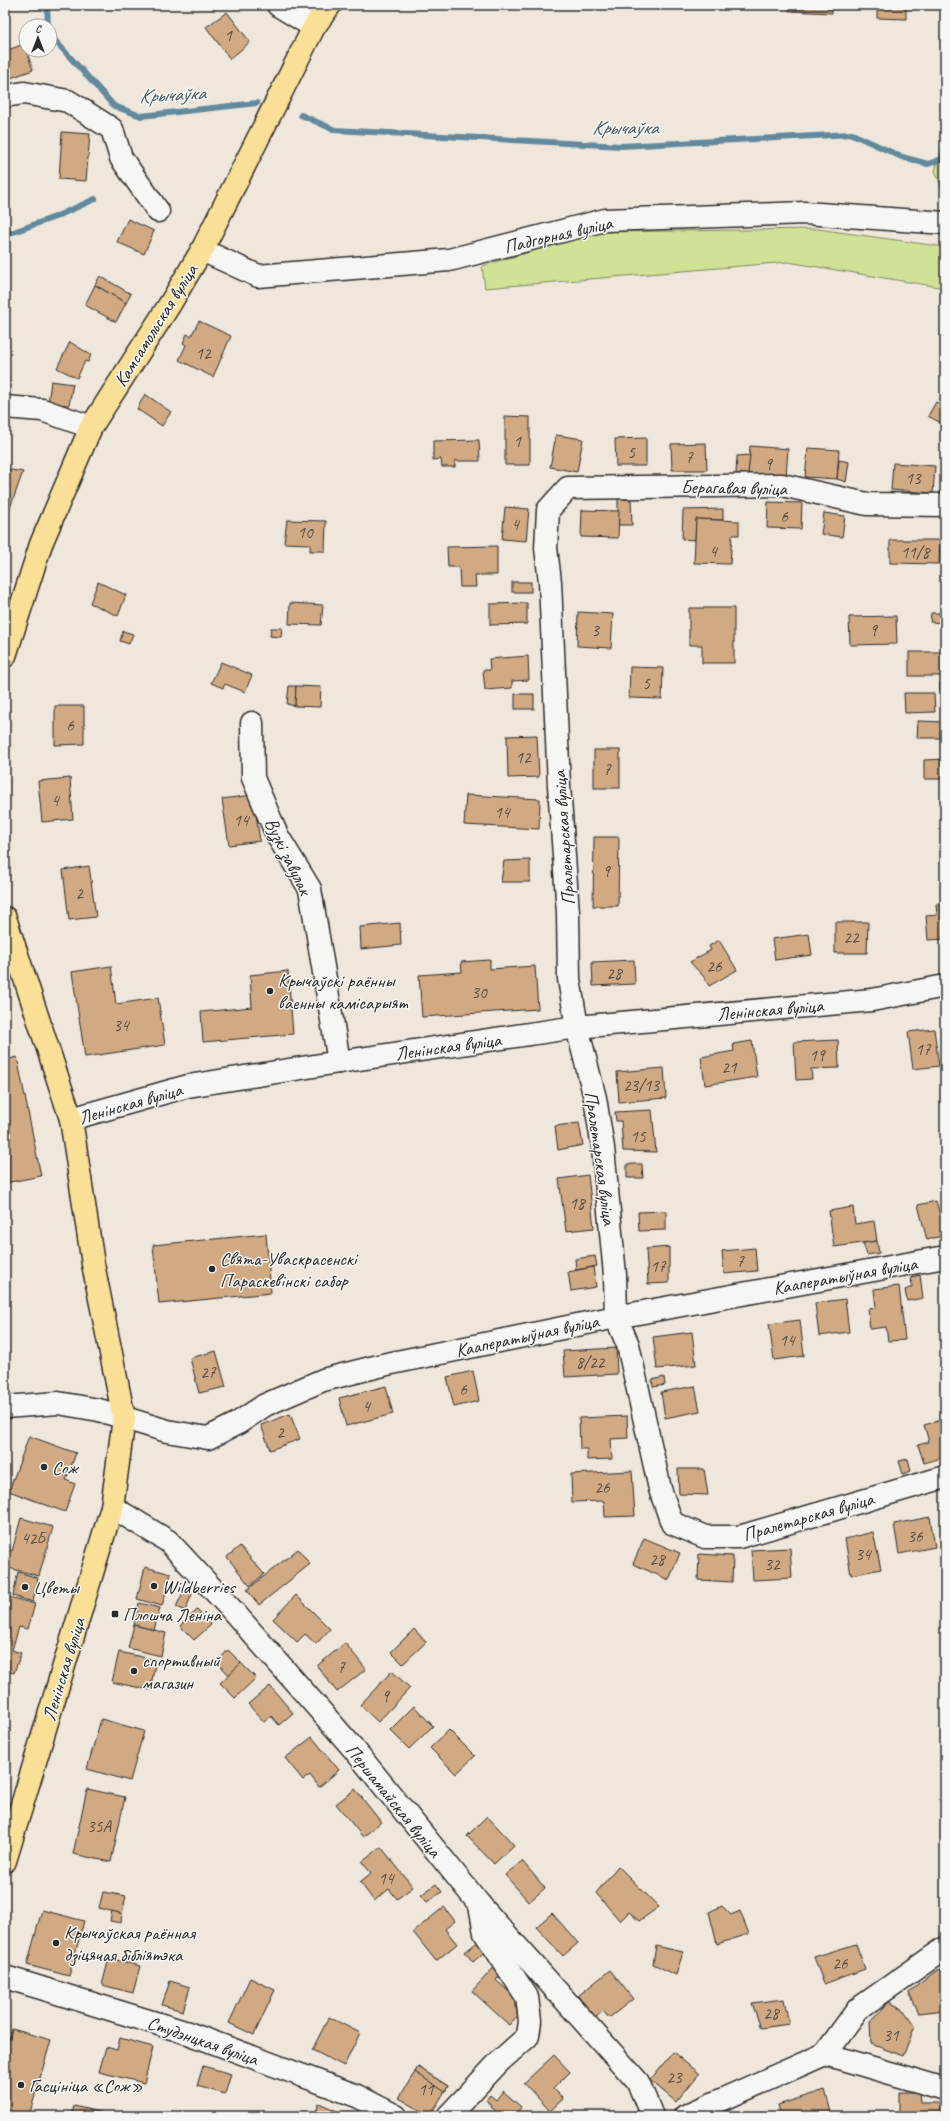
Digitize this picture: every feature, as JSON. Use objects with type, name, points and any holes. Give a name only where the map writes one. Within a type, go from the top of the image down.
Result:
[{"type":"main road","name":"Камсамольская вуліца","points":[[5,656],[41,544],[91,426],[170,304],[202,250],[314,27],[330,5]]},
{"type":"main road","points":[[5,918],[71,1119]]},
{"type":"main road","name":"Ленінская вуліца","points":[[5,1861],[112,1507],[124,1418],[93,1264],[82,1183],[71,1119]]},
{"type":"street","points":[[278,5],[314,27]]},
{"type":"street","points":[[5,96],[24,93],[68,101],[112,129],[121,158],[158,211]]},
{"type":"street","name":"Падгорная вуліца","points":[[202,250],[258,276],[449,260],[605,220],[805,213],[945,222]]},
{"type":"street","points":[[5,407],[42,410],[91,426]]},
{"type":"street","name":"Берагавая вуліца","points":[[568,488],[782,485],[867,504],[945,505]]},
{"type":"street","name":"Пралетарская вуліца","points":[[568,488],[548,510],[546,548],[550,582],[559,786],[568,913],[569,979],[577,1027],[595,1098],[603,1148],[615,1275],[616,1316],[628,1345],[660,1489],[672,1522],[705,1537],[739,1537],[945,1477]]},
{"type":"street","name":"Вузкі завулак","points":[[252,723],[253,778],[277,835],[310,890],[339,1062]]},
{"type":"street","name":"Ленінская вуліца","points":[[71,1119],[188,1086],[339,1062],[577,1027],[872,1000],[945,986]]},
{"type":"street","name":"Кааператыўная вуліца","points":[[5,1408],[58,1403],[99,1410],[167,1431],[208,1438],[238,1423],[265,1405],[323,1380],[387,1364],[616,1316],[945,1257]]},
{"type":"street","name":"Першамайская вуліца","points":[[112,1507],[168,1541],[228,1605],[353,1748],[480,1905],[638,2082],[652,2116]]},
{"type":"street","points":[[448,2116],[500,2061],[528,2036],[530,2021],[527,1997],[484,1934],[480,1905]]},
{"type":"street","points":[[685,2116],[825,2054],[858,2009],[945,1948]]},
{"type":"street","name":"Студэнцкая вуліца","points":[[5,1977],[188,2033],[357,2096],[396,2116]]},
{"type":"street","points":[[825,2054],[945,2089]]},
{"type":"green space","points":[[945,140],[945,196],[935,171]]},
{"type":"green space","points":[[818,229],[945,247],[945,288],[788,262],[485,288],[482,266],[597,232]]},
{"type":"building","points":[[789,5],[832,5],[832,13],[789,11]]},
{"type":"building","points":[[877,5],[906,5],[906,19],[877,18]]},
{"type":"building","points":[[227,12],[250,42],[230,59],[206,27]]},
{"type":"building","points":[[18,46],[18,58],[29,58],[33,70],[5,80],[5,51]]},
{"type":"building","points":[[62,132],[90,134],[86,181],[59,179]]},
{"type":"building","points":[[128,219],[154,231],[144,254],[117,242]]},
{"type":"building","points":[[100,276],[131,294],[126,303],[95,285]]},
{"type":"building","points":[[95,285],[126,303],[116,322],[85,305]]},
{"type":"building","points":[[199,321],[231,336],[213,377],[179,360],[186,345],[183,343],[187,334],[191,336]]},
{"type":"building","points":[[70,342],[91,355],[88,362],[85,361],[77,378],[57,368]]},
{"type":"building","points":[[51,381],[73,384],[69,405],[48,404]]},
{"type":"building","points":[[145,394],[171,412],[162,426],[137,409]]},
{"type":"building","points":[[936,402],[945,406],[945,425],[928,416]]},
{"type":"building","points":[[505,416],[530,417],[530,465],[505,465]]},
{"type":"building","points":[[556,435],[583,439],[577,472],[550,467]]},
{"type":"building","points":[[646,438],[646,466],[616,466],[615,439]]},
{"type":"building","points":[[479,440],[480,461],[455,461],[455,467],[442,467],[441,459],[433,460],[433,441]]},
{"type":"building","points":[[706,443],[707,470],[672,470],[671,444]]},
{"type":"building","points":[[750,446],[788,449],[786,477],[748,474]]},
{"type":"building","points":[[808,448],[839,450],[837,479],[805,477]]},
{"type":"building","points":[[750,455],[748,474],[736,474],[737,456]]},
{"type":"building","points":[[839,460],[849,462],[846,482],[837,479]]},
{"type":"building","points":[[893,463],[935,466],[933,493],[891,490]]},
{"type":"building","points":[[5,469],[23,472],[10,508],[5,507]]},
{"type":"building","points":[[618,498],[631,500],[632,525],[618,525]]},
{"type":"building","points":[[768,502],[802,503],[801,529],[767,528]]},
{"type":"building","points":[[505,507],[529,509],[526,541],[502,539]]},
{"type":"building","points":[[723,509],[723,520],[696,519],[695,540],[682,539],[683,510]]},
{"type":"building","points":[[582,510],[619,511],[618,538],[581,537]]},
{"type":"building","points":[[824,513],[845,516],[842,537],[821,534]]},
{"type":"building","points":[[696,519],[739,521],[739,535],[732,535],[730,564],[694,563]]},
{"type":"building","points":[[287,520],[326,521],[325,551],[310,551],[310,544],[284,543]]},
{"type":"building","points":[[890,540],[940,540],[939,564],[890,563]]},
{"type":"building","points":[[497,546],[497,575],[475,575],[476,587],[460,587],[459,567],[448,567],[447,547]]},
{"type":"building","points":[[98,582],[126,595],[118,616],[90,603]]},
{"type":"building","points":[[512,582],[531,582],[531,592],[512,592]]},
{"type":"building","points":[[290,603],[323,605],[321,625],[289,624]]},
{"type":"building","points":[[527,603],[527,624],[490,625],[490,604]]},
{"type":"building","points":[[689,608],[734,608],[734,663],[702,663],[702,645],[689,645]]},
{"type":"building","points":[[578,612],[613,614],[611,648],[577,646]]},
{"type":"building","points":[[931,613],[945,613],[945,623],[930,622]]},
{"type":"building","points":[[896,616],[897,644],[850,645],[849,617]]},
{"type":"building","points":[[271,628],[282,628],[281,637],[270,636]]},
{"type":"building","points":[[123,631],[133,634],[129,644],[120,641]]},
{"type":"building","points":[[909,652],[945,652],[945,676],[909,676]]},
{"type":"building","points":[[528,656],[529,680],[512,681],[512,688],[485,690],[483,670],[490,670],[489,659]]},
{"type":"building","points":[[221,662],[252,675],[245,692],[225,684],[223,688],[211,683]]},
{"type":"building","points":[[630,667],[663,668],[662,699],[629,698]]},
{"type":"building","points":[[945,681],[945,690],[940,691],[940,682]]},
{"type":"building","points":[[289,686],[296,686],[295,706],[287,704]]},
{"type":"building","points":[[296,686],[321,687],[320,707],[295,706]]},
{"type":"building","points":[[904,693],[934,693],[935,712],[905,713]]},
{"type":"building","points":[[515,694],[534,694],[534,709],[515,709]]},
{"type":"building","points":[[55,706],[84,706],[84,744],[55,745]]},
{"type":"building","points":[[918,721],[945,722],[945,738],[917,738]]},
{"type":"building","points":[[537,735],[539,777],[508,778],[507,736]]},
{"type":"building","points":[[594,750],[620,750],[620,788],[594,788]]},
{"type":"building","points":[[945,759],[945,779],[924,779],[924,760]]},
{"type":"building","points":[[70,778],[73,819],[42,822],[38,781]]},
{"type":"building","points":[[253,795],[260,841],[229,845],[222,799]]},
{"type":"building","points":[[466,795],[540,799],[539,829],[464,825]]},
{"type":"building","points":[[594,837],[619,837],[618,906],[593,906]]},
{"type":"building","points":[[943,839],[945,839],[945,864],[943,864]]},
{"type":"building","points":[[530,860],[530,882],[501,882],[504,861]]},
{"type":"building","points":[[89,866],[96,917],[69,920],[63,870]]},
{"type":"building","points":[[945,903],[945,939],[928,940],[926,916],[937,915],[936,904]]},
{"type":"building","points":[[835,922],[868,922],[867,953],[835,953]]},
{"type":"building","points":[[400,923],[401,945],[361,949],[360,927]]},
{"type":"building","points":[[809,934],[812,955],[775,960],[772,939]]},
{"type":"building","points":[[719,940],[737,970],[709,986],[704,977],[690,962],[711,950],[709,946]]},
{"type":"building","points":[[490,960],[490,969],[535,966],[538,1009],[422,1017],[419,975],[462,972],[461,962]]},
{"type":"building","points":[[634,960],[635,984],[593,986],[592,962]]},
{"type":"building","points":[[111,966],[116,1004],[158,998],[165,1045],[85,1057],[72,972]]},
{"type":"building","name":"Крычаўскі раённы ваенны камісарыят","points":[[288,971],[293,1034],[203,1042],[201,1012],[252,1007],[250,975]]},
{"type":"building","points":[[934,1029],[939,1066],[913,1069],[908,1032]]},
{"type":"building","points":[[838,1040],[839,1068],[811,1069],[812,1079],[796,1080],[794,1042]]},
{"type":"building","points":[[752,1041],[757,1077],[705,1085],[701,1057],[734,1051],[733,1044]]},
{"type":"building","points":[[17,1057],[41,1176],[5,1183],[5,1060]]},
{"type":"building","points":[[664,1068],[666,1098],[619,1102],[617,1072]]},
{"type":"building","points":[[652,1110],[656,1152],[623,1151],[621,1121],[616,1121],[615,1112]]},
{"type":"building","points":[[579,1123],[583,1145],[558,1150],[555,1126]]},
{"type":"building","points":[[627,1164],[642,1164],[643,1178],[627,1178]]},
{"type":"building","points":[[588,1175],[594,1228],[566,1231],[559,1179]]},
{"type":"building","points":[[936,1201],[940,1215],[945,1214],[945,1235],[927,1240],[918,1205]]},
{"type":"building","points":[[853,1207],[855,1224],[874,1221],[877,1241],[834,1247],[829,1211]]},
{"type":"building","points":[[666,1211],[666,1230],[639,1231],[638,1212]]},
{"type":"building","name":"Свята-Уваскрасенскі Параскевінскі сабор","points":[[266,1234],[271,1293],[159,1304],[153,1245]]},
{"type":"building","points":[[877,1241],[879,1253],[867,1255],[863,1243]]},
{"type":"building","points":[[669,1247],[669,1283],[648,1284],[646,1249]]},
{"type":"building","points":[[755,1248],[757,1271],[724,1274],[722,1251]]},
{"type":"building","points":[[595,1256],[597,1266],[576,1270],[575,1259]]},
{"type":"building","points":[[593,1267],[596,1287],[571,1291],[568,1272]]},
{"type":"building","points":[[920,1275],[923,1298],[907,1301],[905,1290],[912,1287],[911,1277]]},
{"type":"building","points":[[899,1286],[905,1340],[888,1341],[886,1327],[870,1329],[868,1309],[876,1308],[874,1289]]},
{"type":"building","points":[[845,1299],[849,1332],[819,1336],[815,1303]]},
{"type":"building","points":[[800,1320],[804,1356],[774,1360],[769,1324]]},
{"type":"building","points":[[692,1332],[696,1365],[657,1369],[653,1337]]},
{"type":"building","points":[[616,1348],[617,1374],[565,1377],[563,1351]]},
{"type":"building","points":[[216,1351],[226,1387],[199,1393],[190,1358]]},
{"type":"building","points":[[473,1371],[479,1401],[454,1407],[447,1377]]},
{"type":"building","points":[[664,1377],[665,1385],[653,1387],[652,1380]]},
{"type":"building","points":[[386,1386],[393,1414],[346,1426],[339,1398]]},
{"type":"building","points":[[695,1386],[700,1411],[665,1418],[661,1392]]},
{"type":"building","points":[[290,1414],[300,1439],[270,1450],[261,1425]]},
{"type":"building","points":[[627,1416],[628,1438],[611,1439],[612,1459],[587,1460],[587,1449],[580,1449],[579,1418]]},
{"type":"building","points":[[945,1419],[945,1457],[924,1463],[918,1445],[929,1442],[924,1425]]},
{"type":"building","name":"Сож","points":[[29,1436],[76,1453],[66,1480],[75,1484],[65,1512],[9,1491]]},
{"type":"building","points":[[908,1459],[911,1471],[903,1474],[899,1461]]},
{"type":"building","points":[[678,1469],[704,1469],[708,1495],[679,1494]]},
{"type":"building","points":[[632,1471],[635,1516],[605,1517],[604,1501],[572,1502],[571,1474]]},
{"type":"building","points":[[930,1517],[935,1547],[899,1554],[894,1524]]},
{"type":"building","points":[[21,1518],[53,1527],[39,1576],[5,1567],[5,1549],[12,1551]]},
{"type":"building","points":[[873,1532],[881,1569],[851,1575],[845,1539]]},
{"type":"building","points":[[644,1538],[680,1553],[669,1580],[633,1564]]},
{"type":"building","points":[[240,1546],[264,1574],[250,1586],[227,1557]]},
{"type":"building","points":[[790,1548],[792,1578],[753,1580],[751,1550]]},
{"type":"building","points":[[298,1549],[310,1564],[259,1605],[247,1590]]},
{"type":"building","points":[[699,1554],[733,1556],[732,1582],[698,1580]]},
{"type":"building","name":"Wildberries","points":[[145,1567],[171,1574],[162,1606],[137,1599]]},
{"type":"building","name":"Цветы","points":[[18,1572],[38,1578],[33,1602],[13,1596]]},
{"type":"building","points":[[184,1590],[192,1594],[185,1611],[176,1607]]},
{"type":"building","points":[[296,1595],[330,1629],[316,1644],[305,1634],[297,1642],[273,1619]]},
{"type":"building","points":[[5,1596],[35,1604],[28,1629],[19,1627],[12,1650],[21,1653],[14,1673],[5,1671]]},
{"type":"building","points":[[139,1603],[160,1608],[154,1630],[134,1625]]},
{"type":"building","points":[[197,1610],[211,1625],[194,1640],[180,1626]]},
{"type":"building","points":[[134,1625],[166,1633],[161,1656],[128,1648]]},
{"type":"building","points":[[414,1629],[426,1642],[403,1664],[391,1652]]},
{"type":"building","points":[[345,1643],[366,1669],[337,1692],[317,1666]]},
{"type":"building","points":[[228,1650],[241,1663],[229,1675],[217,1662]]},
{"type":"building","name":"спортивный магазин","points":[[119,1652],[156,1660],[150,1690],[112,1682]]},
{"type":"building","points":[[241,1663],[256,1678],[235,1698],[220,1683]]},
{"type":"building","points":[[392,1671],[410,1688],[378,1722],[360,1705]]},
{"type":"building","points":[[270,1686],[293,1713],[279,1725],[271,1716],[264,1722],[248,1704]]},
{"type":"building","points":[[414,1706],[433,1726],[409,1749],[390,1730]]},
{"type":"building","points":[[101,1719],[144,1731],[130,1781],[87,1769]]},
{"type":"building","points":[[449,1730],[475,1756],[456,1774],[430,1748]]},
{"type":"building","points":[[312,1737],[339,1770],[319,1787],[310,1775],[303,1780],[285,1758]]},
{"type":"building","points":[[87,1789],[125,1797],[111,1862],[73,1854]]},
{"type":"building","points":[[355,1789],[381,1822],[363,1837],[336,1804]]},
{"type":"building","points":[[487,1816],[514,1845],[494,1864],[467,1836]]},
{"type":"building","points":[[381,1847],[413,1887],[397,1899],[389,1889],[374,1901],[360,1882],[371,1873],[362,1862]]},
{"type":"building","points":[[522,1861],[545,1888],[529,1902],[505,1875]]},
{"type":"building","points":[[618,1866],[659,1907],[639,1921],[629,1912],[620,1921],[596,1893]]},
{"type":"building","points":[[436,1884],[442,1892],[427,1902],[421,1895]]},
{"type":"building","points":[[103,1892],[126,1896],[122,1914],[99,1908]]},
{"type":"building","points":[[722,1906],[731,1915],[740,1911],[749,1934],[717,1944],[709,1912]]},
{"type":"building","points":[[444,1907],[455,1921],[445,1929],[457,1944],[436,1961],[413,1932]]},
{"type":"building","name":"Крычаўская раённая дзіцячая бібліятэка","points":[[42,1910],[84,1921],[69,1976],[27,1965]]},
{"type":"building","points":[[112,1911],[122,1914],[121,1923],[110,1921]]},
{"type":"building","points":[[552,1913],[578,1943],[563,1956],[536,1927]]},
{"type":"building","points":[[480,1940],[489,1948],[473,1962],[465,1952]]},
{"type":"building","points":[[856,1944],[865,1969],[824,1984],[814,1957]]},
{"type":"building","points":[[656,1946],[683,1952],[676,1975],[653,1964]]},
{"type":"building","points":[[109,1958],[140,1966],[133,1993],[102,1985]]},
{"type":"building","points":[[499,1962],[507,1969],[496,1980],[526,2007],[509,2025],[472,1991]]},
{"type":"building","points":[[610,1970],[633,1999],[609,2018],[603,2011],[595,2018],[578,1996]]},
{"type":"building","points":[[945,1970],[945,2010],[919,2013],[909,1992],[936,1971]]},
{"type":"building","points":[[250,1978],[275,1990],[254,2035],[229,2023]]},
{"type":"building","points":[[170,1981],[190,1987],[183,2011],[162,2005]]},
{"type":"building","points":[[784,1999],[789,2024],[761,2028],[752,2003]]},
{"type":"building","points":[[889,2002],[903,2009],[915,2026],[903,2056],[871,2044],[870,2022]]},
{"type":"building","points":[[329,2017],[360,2033],[344,2066],[312,2050]]},
{"type":"building","name":"Гасцініца «Сож»","points":[[12,2029],[51,2040],[29,2116],[5,2116],[5,2053]]},
{"type":"building","points":[[120,2038],[153,2047],[144,2083],[99,2072],[106,2047],[117,2050]]},
{"type":"building","points":[[673,2052],[699,2074],[676,2102],[650,2080]]},
{"type":"building","points":[[554,2055],[570,2072],[553,2089],[563,2099],[550,2111],[524,2083]]},
{"type":"building","points":[[203,2066],[231,2074],[225,2094],[197,2086]]},
{"type":"building","points":[[418,2067],[448,2086],[430,2116],[399,2098]]},
{"type":"building","points":[[418,2067],[448,2086],[445,2092],[415,2072]]},
{"type":"building","points":[[825,2090],[832,2116],[781,2116],[778,2105]]},
{"type":"building","points":[[503,2091],[521,2107],[515,2116],[502,2116],[491,2107],[492,2105],[486,2100],[490,2095],[496,2100]]},
{"type":"building","points":[[899,2092],[919,2092],[920,2103],[941,2103],[939,2116],[899,2116]]},
{"type":"building","points":[[319,2103],[348,2116],[314,2116]]},
{"type":"building","points":[[74,2106],[103,2113],[102,2116],[71,2116]]},
{"type":"waterway","name":"Крычаўка","points":[[47,5],[48,18]]},
{"type":"waterway","name":"Крычаўка","points":[[58,44],[114,106],[141,116],[257,103]]},
{"type":"waterway","name":"Крычаўка","points":[[301,115],[335,130],[621,146],[852,134],[902,157],[928,164],[945,158]]},
{"type":"waterway","points":[[5,235],[55,217],[95,199]]},
{"type":"place","name":"Крычаўскі раённы ваенны камісарыят","points":[[270,991]]},
{"type":"place","name":"Свята-Уваскрасенскі Параскевінскі сабор","points":[[212,1269]]},
{"type":"place","name":"Сож","points":[[44,1467]]},
{"type":"place","name":"Wildberries","points":[[154,1586]]},
{"type":"place","name":"Цветы","points":[[25,1587]]},
{"type":"place","name":"Плошча Леніна","points":[[115,1614]]},
{"type":"place","name":"спортивный магазин","points":[[134,1671]]},
{"type":"place","name":"Крычаўская раённая дзіцячая бібліятэка","points":[[56,1943]]},
{"type":"place","name":"Гасцініца «Сож»","points":[[21,2085]]}]
